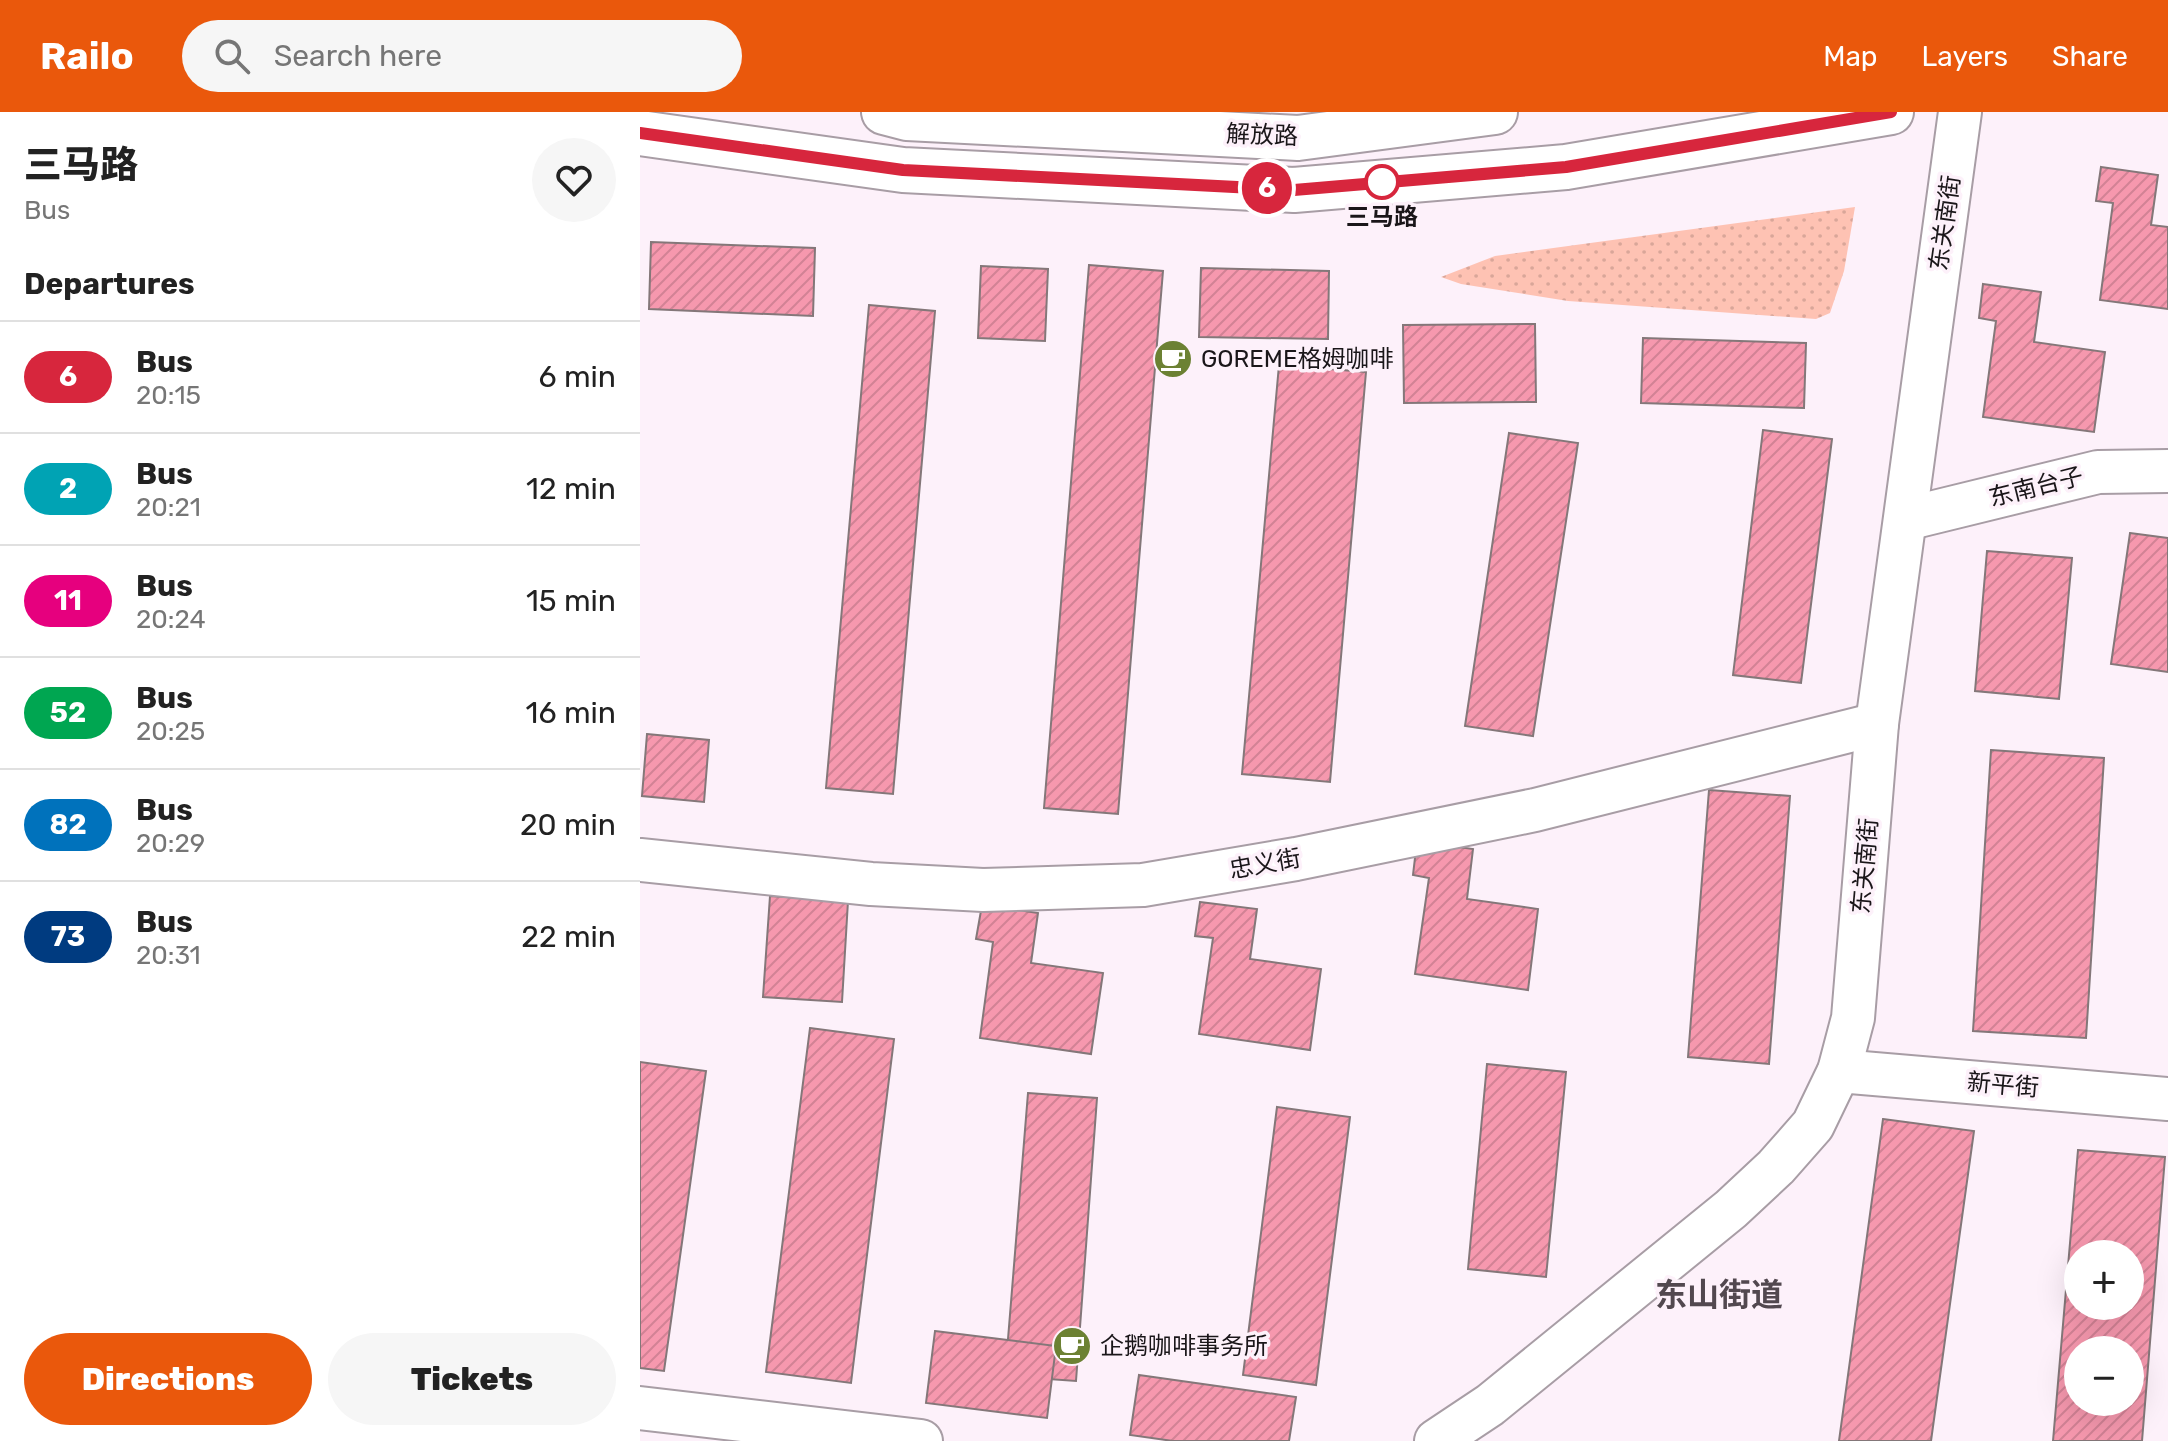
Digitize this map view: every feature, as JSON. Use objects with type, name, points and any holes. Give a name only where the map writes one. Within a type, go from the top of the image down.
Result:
[{"type":"main road","name":"解放路","points":[[884,112],[907,118],[1298,138],[1495,112]]},
{"type":"main road","points":[[640,133],[903,170],[1294,190],[1566,167],[1891,112]]},
{"type":"street","name":"东关南街","points":[[1436,1441],[1490,1405],[1731,1209],[1776,1167],[1813,1125],[1839,1071],[1853,1018],[1877,724],[1960,112]]},
{"type":"street","name":"东南台子","points":[[1906,519],[2098,472],[2168,471]]},
{"type":"street","name":"忠义街","points":[[640,860],[871,884],[983,890],[1143,885],[1296,859],[1535,810],[1877,724]]},
{"type":"street","name":"新平街","points":[[1839,1071],[2168,1099]]},
{"type":"street","points":[[640,1408],[921,1441]]},
{"type":"shaded area","points":[[1855,207],[1844,271],[1830,313],[1816,319],[1568,301],[1461,284],[1441,277],[1495,256]]},
{"type":"building","points":[[2101,167],[2158,175],[2151,225],[2168,227],[2168,309],[2100,300],[2113,203],[2096,201]]},
{"type":"building","points":[[651,242],[815,248],[813,316],[649,309]]},
{"type":"building","points":[[1089,265],[1163,271],[1118,814],[1044,808]]},
{"type":"building","points":[[981,266],[1048,269],[1045,341],[978,338]]},
{"type":"building","points":[[1201,268],[1329,271],[1328,339],[1199,337]]},
{"type":"building","points":[[1983,284],[2041,292],[2034,342],[2105,352],[2094,432],[1983,417],[1996,321],[1979,318]]},
{"type":"building","points":[[869,305],[935,311],[893,794],[826,788]]},
{"type":"building","points":[[1535,324],[1536,402],[1404,403],[1403,325]]},
{"type":"building","points":[[1643,338],[1806,343],[1804,408],[1641,403]]},
{"type":"building","points":[[1279,365],[1366,372],[1330,782],[1242,774]]},
{"type":"building","points":[[1763,430],[1832,439],[1801,683],[1733,675]]},
{"type":"building","points":[[1509,433],[1578,443],[1533,736],[1465,726]]},
{"type":"building","points":[[2130,533],[2168,538],[2168,672],[2111,664]]},
{"type":"building","points":[[1987,551],[2072,558],[2059,699],[1975,691]]},
{"type":"building","points":[[647,734],[709,740],[704,802],[642,796]]},
{"type":"building","points":[[1991,750],[2104,758],[2086,1038],[1973,1031]]},
{"type":"building","points":[[1709,790],[1790,796],[1769,1064],[1688,1057]]},
{"type":"building","points":[[1417,841],[1473,849],[1467,899],[1538,909],[1528,990],[1415,974],[1429,878],[1413,875]]},
{"type":"building","points":[[770,896],[848,901],[842,1002],[763,997]]},
{"type":"building","points":[[1200,902],[1257,909],[1250,959],[1321,969],[1310,1050],[1199,1034],[1213,938],[1195,936]]},
{"type":"building","points":[[982,905],[1038,913],[1031,963],[1103,973],[1091,1054],[980,1038],[993,942],[976,939]]},
{"type":"building","points":[[810,1028],[894,1039],[851,1383],[766,1372]]},
{"type":"building","points":[[640,1062],[706,1071],[664,1371],[640,1368]]},
{"type":"building","points":[[1487,1064],[1566,1072],[1546,1277],[1468,1269]]},
{"type":"building","points":[[1028,1093],[1097,1098],[1076,1381],[1005,1376]]},
{"type":"building","points":[[1277,1107],[1350,1117],[1316,1385],[1243,1375]]},
{"type":"building","points":[[1883,1119],[1974,1131],[1931,1441],[1839,1441]]},
{"type":"building","points":[[2078,1150],[2165,1157],[2142,1441],[2053,1441],[2064,1313],[2064,1320],[2144,1320],[2144,1240],[2070,1240]]},
{"type":"building","points":[[935,1331],[1056,1346],[1047,1418],[926,1403]]},
{"type":"building","points":[[1139,1375],[1296,1397],[1289,1441],[1173,1441],[1130,1435]]},
{"type":"bus line","name":"6","points":[[640,133],[903,170],[1294,190],[1566,167],[1891,112]]},
{"type":"place","name":"三马路","points":[[1382,182]]},
{"type":"place","name":"GOREME格姆咖啡","points":[[1173,359]]},
{"type":"place","name":"企鹅咖啡事务所","points":[[1072,1346]]},
{"type":"district","name":"东山街道","points":[[1719,1295]]}]
